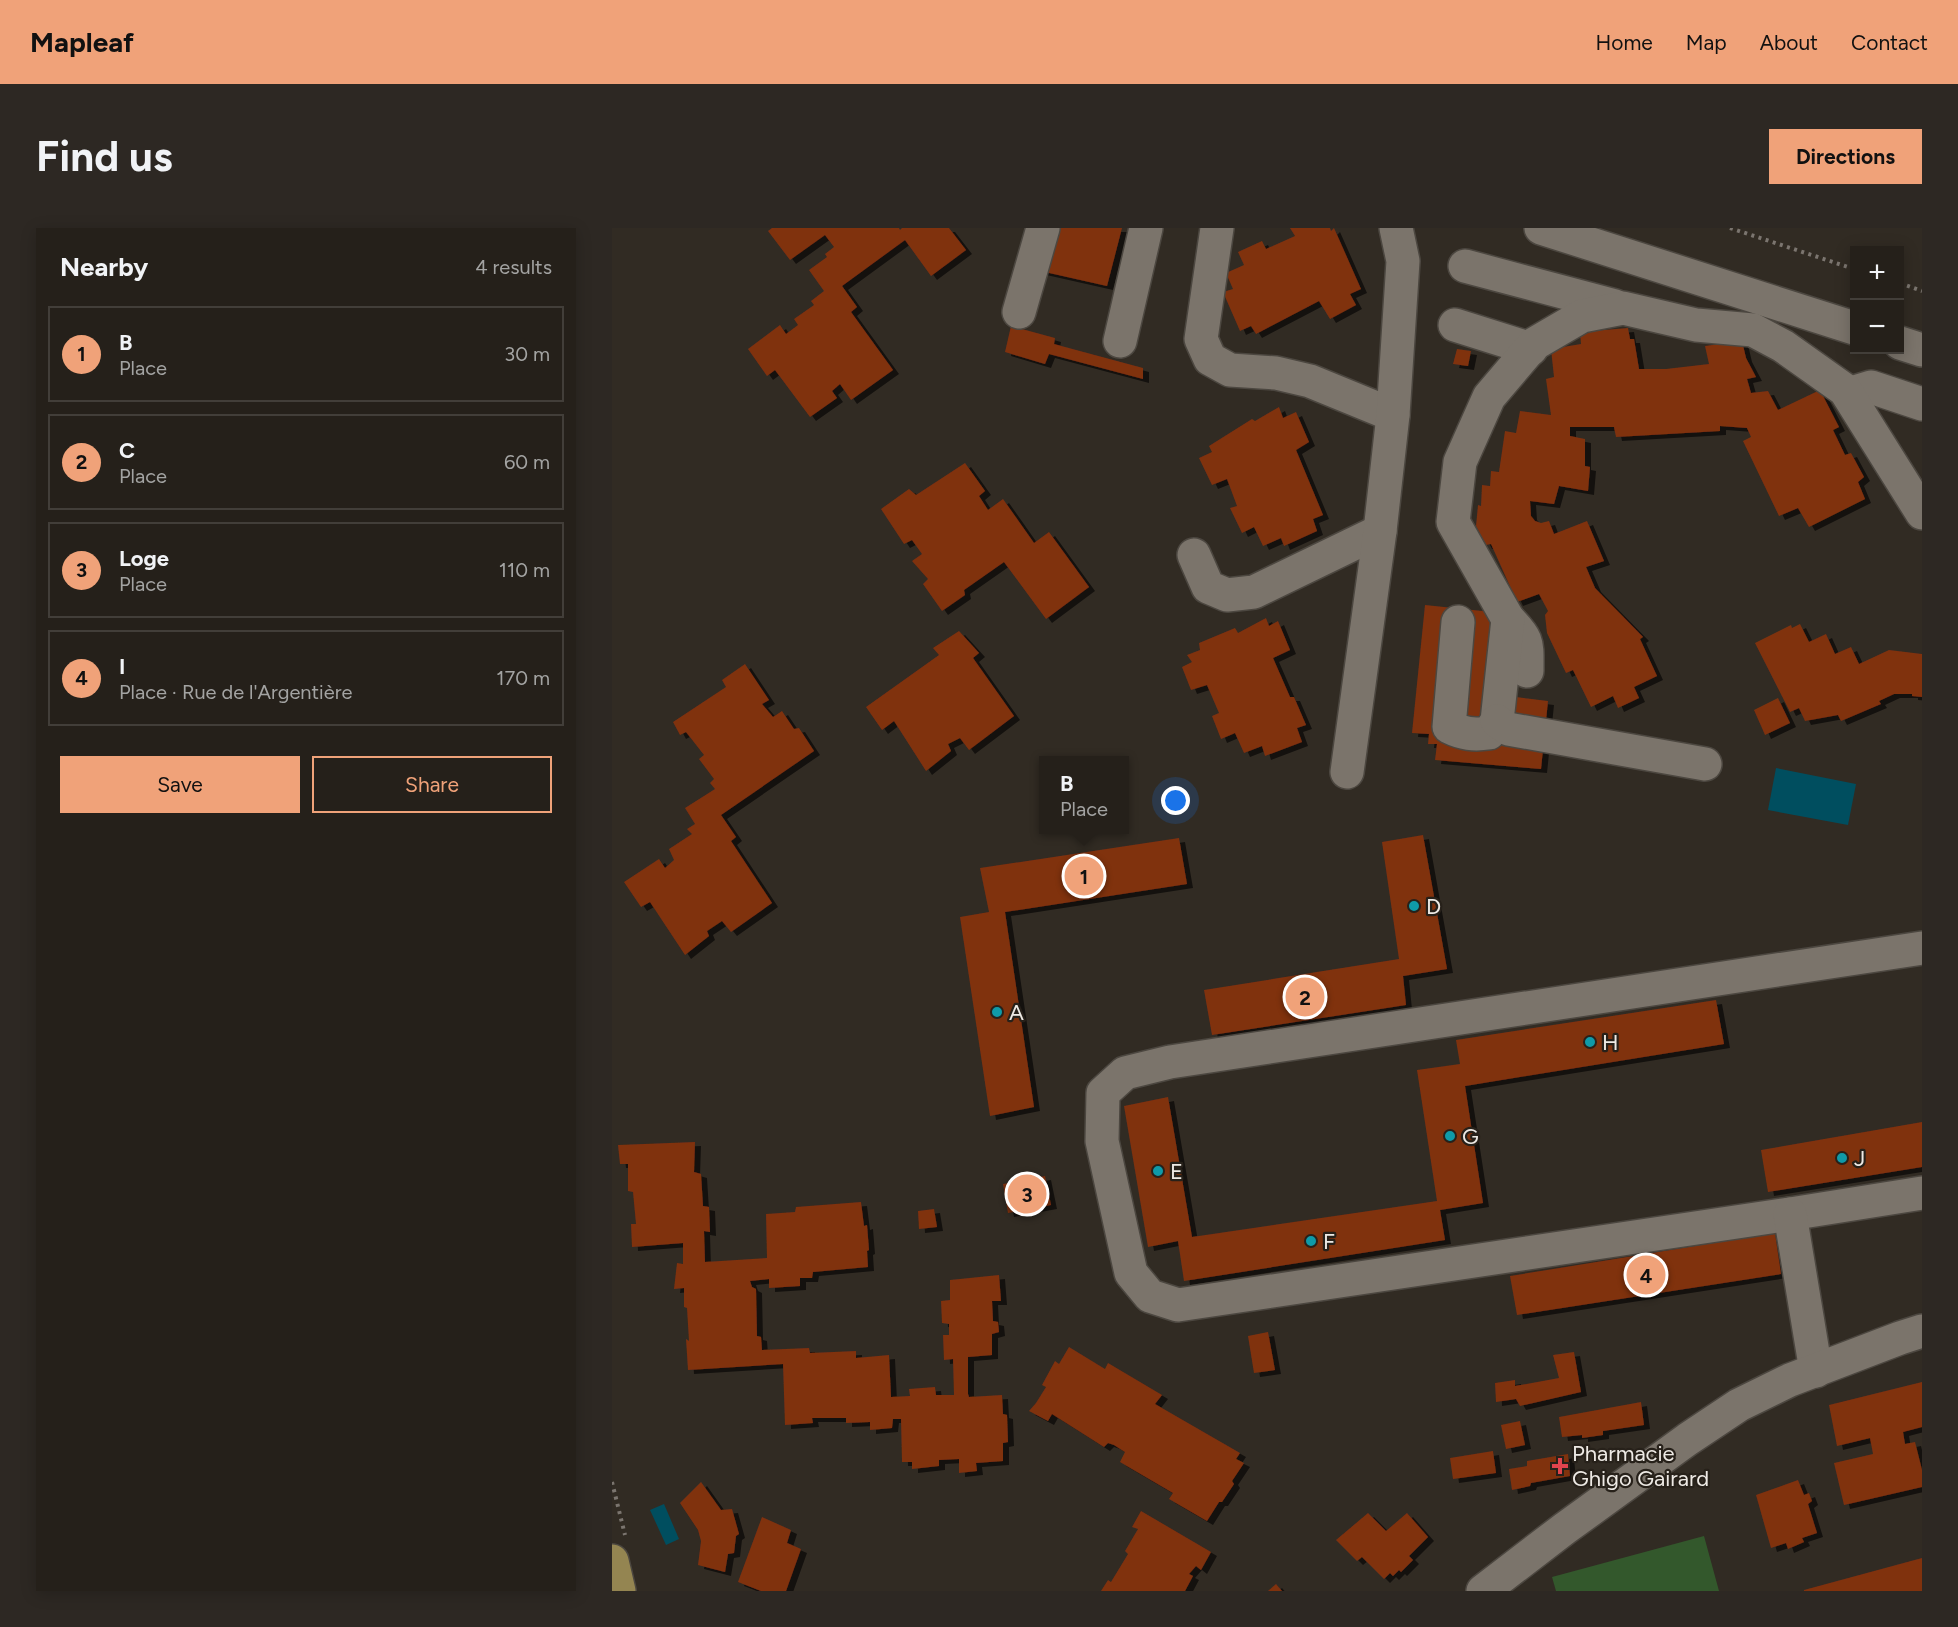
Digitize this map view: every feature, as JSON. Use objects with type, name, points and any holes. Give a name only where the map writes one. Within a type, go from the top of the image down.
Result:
[{"type":"main road","points":[[612,1561],[619,1591]]},
{"type":"street","points":[[1019,312],[1043,228]]},
{"type":"street","points":[[1120,341],[1146,228]]},
{"type":"street","points":[[1217,228],[1201,339],[1210,359],[1230,370],[1276,373],[1310,381],[1393,415]]},
{"type":"street","points":[[1542,228],[1850,327]]},
{"type":"street","points":[[1599,228],[1850,308]]},
{"type":"street","points":[[1347,772],[1380,531],[1393,415],[1403,261],[1393,231]]},
{"type":"street","points":[[1465,266],[1696,325],[1753,330],[1783,345],[1845,390],[1922,513]]},
{"type":"street","points":[[1527,671],[1527,644],[1508,619],[1452,522],[1460,462],[1489,397],[1534,344],[1582,316],[1623,308]]},
{"type":"street","points":[[1455,326],[1531,349]]},
{"type":"street","points":[[1904,326],[1922,331]]},
{"type":"street","points":[[1904,345],[1922,350]]},
{"type":"street","points":[[1848,394],[1871,387],[1922,404]]},
{"type":"street","points":[[1194,555],[1208,587],[1227,595],[1254,592],[1380,531]]},
{"type":"street","points":[[1458,622],[1449,727],[1474,735],[1489,733],[1497,722],[1508,619]]},
{"type":"street","points":[[1497,722],[1508,729],[1705,764]]},
{"type":"street","points":[[1922,948],[1170,1062],[1125,1072],[1103,1093],[1102,1142],[1131,1273],[1150,1296],[1178,1305],[1922,1193]]},
{"type":"street","points":[[1790,1214],[1816,1371]]},
{"type":"street","points":[[1483,1591],[1564,1529],[1739,1405],[1790,1380],[1900,1338],[1922,1332]]},
{"type":"path","points":[[1730,228],[1850,268]]},
{"type":"path","points":[[1904,285],[1922,291]]},
{"type":"green space","points":[[1704,1536],[1719,1591],[1556,1591],[1552,1577]]},
{"type":"water","points":[[1776,768],[1856,784],[1848,825],[1768,810]]},
{"type":"water","points":[[664,1504],[679,1539],[666,1545],[650,1510]]},
{"type":"building","points":[[772,228],[899,228],[900,230],[902,228],[949,228],[966,250],[931,276],[905,240],[842,286],[857,307],[851,312],[893,370],[851,400],[840,384],[832,391],[837,398],[810,417],[775,370],[767,376],[748,349],[780,325],[786,334],[798,325],[794,319],[814,305],[811,301],[824,291],[809,270],[827,257],[825,254],[834,247],[825,235],[790,260],[768,231]]},
{"type":"building","points":[[1047,228],[1122,228],[1107,286],[1036,270]]},
{"type":"building","points":[[1290,228],[1330,228],[1331,231],[1334,228],[1361,289],[1350,294],[1356,305],[1330,319],[1319,301],[1256,334],[1251,326],[1240,331],[1223,292],[1233,289],[1226,273],[1244,265],[1238,252],[1262,241],[1266,249],[1295,236]]},
{"type":"building","points":[[1011,326],[1055,338],[1054,344],[1143,368],[1143,379],[1049,354],[1045,364],[1005,352]]},
{"type":"building","points":[[1628,328],[1630,339],[1634,339],[1639,369],[1666,369],[1709,364],[1705,346],[1742,341],[1746,358],[1756,377],[1747,379],[1751,393],[1768,391],[1778,410],[1820,390],[1839,427],[1833,430],[1845,455],[1851,453],[1864,477],[1858,482],[1865,499],[1809,527],[1798,508],[1779,516],[1743,441],[1751,437],[1747,428],[1720,426],[1720,431],[1616,437],[1614,427],[1570,427],[1570,436],[1585,439],[1585,466],[1590,467],[1588,491],[1559,486],[1554,504],[1530,501],[1531,516],[1535,521],[1541,523],[1549,521],[1554,534],[1587,521],[1604,561],[1586,567],[1595,588],[1643,637],[1640,639],[1657,676],[1634,687],[1639,698],[1618,708],[1613,696],[1591,707],[1573,670],[1566,673],[1547,633],[1545,615],[1548,611],[1539,594],[1517,602],[1491,544],[1486,545],[1476,526],[1478,505],[1481,506],[1482,485],[1490,486],[1491,471],[1499,472],[1505,431],[1516,433],[1520,411],[1551,415],[1546,379],[1554,377],[1551,349],[1581,344],[1580,332]]},
{"type":"building","points":[[1457,349],[1471,351],[1468,366],[1453,364]]},
{"type":"building","points":[[1279,407],[1283,418],[1296,412],[1309,442],[1296,450],[1323,515],[1313,519],[1317,531],[1284,546],[1281,538],[1263,546],[1254,527],[1242,533],[1230,508],[1237,506],[1227,479],[1212,485],[1199,458],[1212,452],[1209,446],[1252,419],[1255,421]]},
{"type":"building","points":[[965,463],[985,491],[979,496],[988,510],[1003,499],[1034,543],[1049,532],[1089,587],[1046,619],[1004,562],[964,590],[965,595],[942,611],[923,584],[928,579],[912,561],[922,554],[912,540],[904,544],[881,509],[909,489],[916,495]]},
{"type":"building","points":[[1425,605],[1492,612],[1484,693],[1548,701],[1541,769],[1435,760],[1437,744],[1428,744],[1429,734],[1412,733]]},
{"type":"building","points":[[1266,618],[1269,626],[1278,621],[1290,650],[1273,658],[1290,697],[1294,697],[1306,725],[1297,728],[1302,742],[1265,756],[1262,746],[1244,753],[1235,733],[1221,739],[1212,716],[1219,713],[1207,685],[1191,690],[1182,667],[1192,662],[1187,655],[1200,650],[1199,643],[1235,628],[1238,633]]},
{"type":"building","points":[[1800,624],[1809,642],[1826,634],[1835,654],[1851,647],[1859,664],[1889,650],[1922,654],[1922,697],[1912,696],[1912,694],[1894,694],[1879,701],[1881,704],[1841,721],[1838,715],[1805,721],[1799,708],[1790,712],[1755,643],[1791,625],[1792,628]]},
{"type":"building","points":[[959,631],[979,653],[973,658],[1014,716],[969,750],[960,738],[948,744],[951,751],[926,771],[894,721],[882,730],[866,707],[939,655],[933,648]]},
{"type":"building","points":[[745,664],[769,700],[762,704],[773,717],[782,711],[794,729],[799,728],[814,751],[721,815],[736,837],[731,841],[772,903],[731,932],[722,921],[707,931],[709,936],[685,955],[650,902],[641,907],[624,882],[659,859],[665,868],[674,860],[669,849],[692,834],[687,829],[695,824],[685,808],[715,789],[710,783],[714,779],[699,759],[704,755],[686,732],[680,735],[673,722],[726,687],[722,680]]},
{"type":"building","points":[[1778,698],[1790,723],[1765,735],[1754,710]]},
{"type":"building","points":[[1423,835],[1447,969],[1403,976],[1406,1005],[1212,1035],[1204,990],[1399,959],[1382,842]]},
{"type":"building","points":[[1179,838],[1187,884],[1005,912],[1034,1107],[990,1116],[960,917],[989,912],[980,868]]},
{"type":"building","points":[[1716,1000],[1724,1044],[1465,1086],[1483,1203],[1440,1210],[1445,1240],[1184,1281],[1178,1241],[1148,1247],[1124,1106],[1168,1097],[1192,1237],[1437,1201],[1417,1070],[1460,1064],[1456,1040]]},
{"type":"building","name":"J","points":[[1922,1122],[1922,1167],[1768,1192],[1761,1150]]},
{"type":"building","points":[[695,1142],[694,1172],[701,1174],[703,1206],[709,1207],[710,1232],[704,1231],[705,1262],[767,1258],[766,1214],[795,1212],[796,1207],[861,1202],[864,1226],[867,1225],[868,1267],[813,1272],[812,1278],[800,1278],[800,1286],[769,1288],[769,1279],[750,1281],[752,1287],[756,1289],[757,1336],[761,1337],[762,1350],[809,1348],[810,1353],[856,1351],[856,1358],[889,1355],[891,1397],[910,1396],[909,1389],[935,1387],[936,1395],[954,1395],[953,1359],[944,1360],[943,1335],[949,1335],[949,1324],[942,1323],[941,1301],[950,1300],[950,1280],[999,1275],[1001,1301],[992,1301],[993,1321],[998,1322],[999,1332],[992,1334],[992,1355],[968,1357],[968,1394],[969,1397],[1002,1395],[1003,1414],[1007,1415],[1008,1442],[1003,1443],[1003,1461],[976,1463],[977,1471],[959,1473],[959,1459],[939,1460],[939,1466],[912,1469],[912,1462],[902,1462],[901,1419],[893,1419],[892,1428],[870,1430],[870,1422],[846,1423],[846,1418],[812,1418],[813,1423],[785,1425],[783,1364],[688,1370],[686,1339],[689,1341],[684,1288],[674,1289],[677,1263],[683,1264],[683,1243],[632,1247],[631,1224],[636,1224],[633,1192],[628,1191],[628,1164],[620,1164],[618,1145]]},
{"type":"building","points":[[1045,1176],[1051,1205],[1008,1213],[1003,1184]]},
{"type":"building","points":[[934,1209],[937,1227],[919,1229],[918,1211]]},
{"type":"building","points":[[1775,1233],[1781,1274],[1517,1315],[1510,1276]]},
{"type":"building","points":[[1268,1332],[1275,1370],[1254,1373],[1248,1336]]},
{"type":"building","points":[[1069,1347],[1105,1369],[1108,1363],[1162,1395],[1155,1404],[1240,1453],[1236,1459],[1244,1463],[1232,1481],[1234,1484],[1207,1521],[1169,1499],[1173,1493],[1120,1462],[1125,1452],[1114,1445],[1108,1443],[1104,1447],[1052,1414],[1048,1421],[1029,1411],[1046,1387],[1042,1385],[1055,1361],[1059,1364]]},
{"type":"building","points":[[1574,1352],[1581,1392],[1520,1406],[1516,1399],[1496,1402],[1495,1383],[1515,1380],[1515,1386],[1559,1378],[1553,1355]]},
{"type":"building","points":[[1922,1382],[1922,1427],[1903,1432],[1905,1444],[1915,1442],[1922,1470],[1922,1487],[1844,1505],[1834,1463],[1873,1454],[1870,1438],[1837,1446],[1829,1405]]},
{"type":"building","points":[[1641,1402],[1644,1425],[1603,1431],[1603,1435],[1582,1438],[1582,1435],[1562,1437],[1559,1417]]},
{"type":"building","points":[[1520,1421],[1525,1445],[1506,1449],[1501,1425]]},
{"type":"building","points":[[1493,1451],[1496,1473],[1453,1479],[1450,1458]]},
{"type":"building","points":[[1568,1454],[1570,1476],[1531,1483],[1530,1486],[1512,1490],[1509,1469],[1527,1466],[1527,1461]]},
{"type":"building","points":[[1798,1480],[1804,1495],[1809,1493],[1812,1501],[1808,1504],[1817,1533],[1802,1538],[1804,1542],[1788,1549],[1786,1543],[1771,1548],[1756,1495]]},
{"type":"building","points":[[701,1482],[721,1510],[732,1509],[739,1534],[736,1536],[734,1553],[728,1554],[725,1572],[698,1565],[701,1541],[698,1530],[680,1503]]},
{"type":"building","points":[[1141,1511],[1211,1552],[1201,1570],[1196,1566],[1189,1574],[1193,1576],[1185,1591],[1101,1591],[1108,1580],[1111,1582],[1128,1554],[1125,1551],[1138,1529],[1132,1527]]},
{"type":"building","points":[[1368,1513],[1386,1531],[1407,1513],[1428,1537],[1409,1556],[1413,1560],[1401,1572],[1399,1570],[1393,1576],[1390,1573],[1384,1579],[1362,1557],[1357,1561],[1336,1540]]},
{"type":"building","points":[[762,1517],[791,1530],[787,1543],[801,1549],[786,1591],[761,1591],[738,1582]]},
{"type":"building","points":[[1922,1558],[1922,1591],[1804,1591],[1804,1590]]},
{"type":"building","points":[[1276,1584],[1282,1591],[1268,1591]]},
{"type":"place","name":"B","points":[[1084,876]]},
{"type":"place","name":"D","points":[[1414,906]]},
{"type":"place","name":"C","points":[[1305,997]]},
{"type":"place","name":"A","points":[[997,1012]]},
{"type":"place","name":"H","points":[[1590,1042]]},
{"type":"place","name":"G","points":[[1450,1136]]},
{"type":"place","name":"J","points":[[1842,1158]]},
{"type":"place","name":"E","points":[[1158,1171]]},
{"type":"place","name":"Loge","points":[[1027,1194]]},
{"type":"place","name":"F","points":[[1311,1241]]},
{"type":"place","name":"I","points":[[1646,1275]]},
{"type":"place","name":"Pharmacie Ghigo Gairard","points":[[1560,1466]]}]
